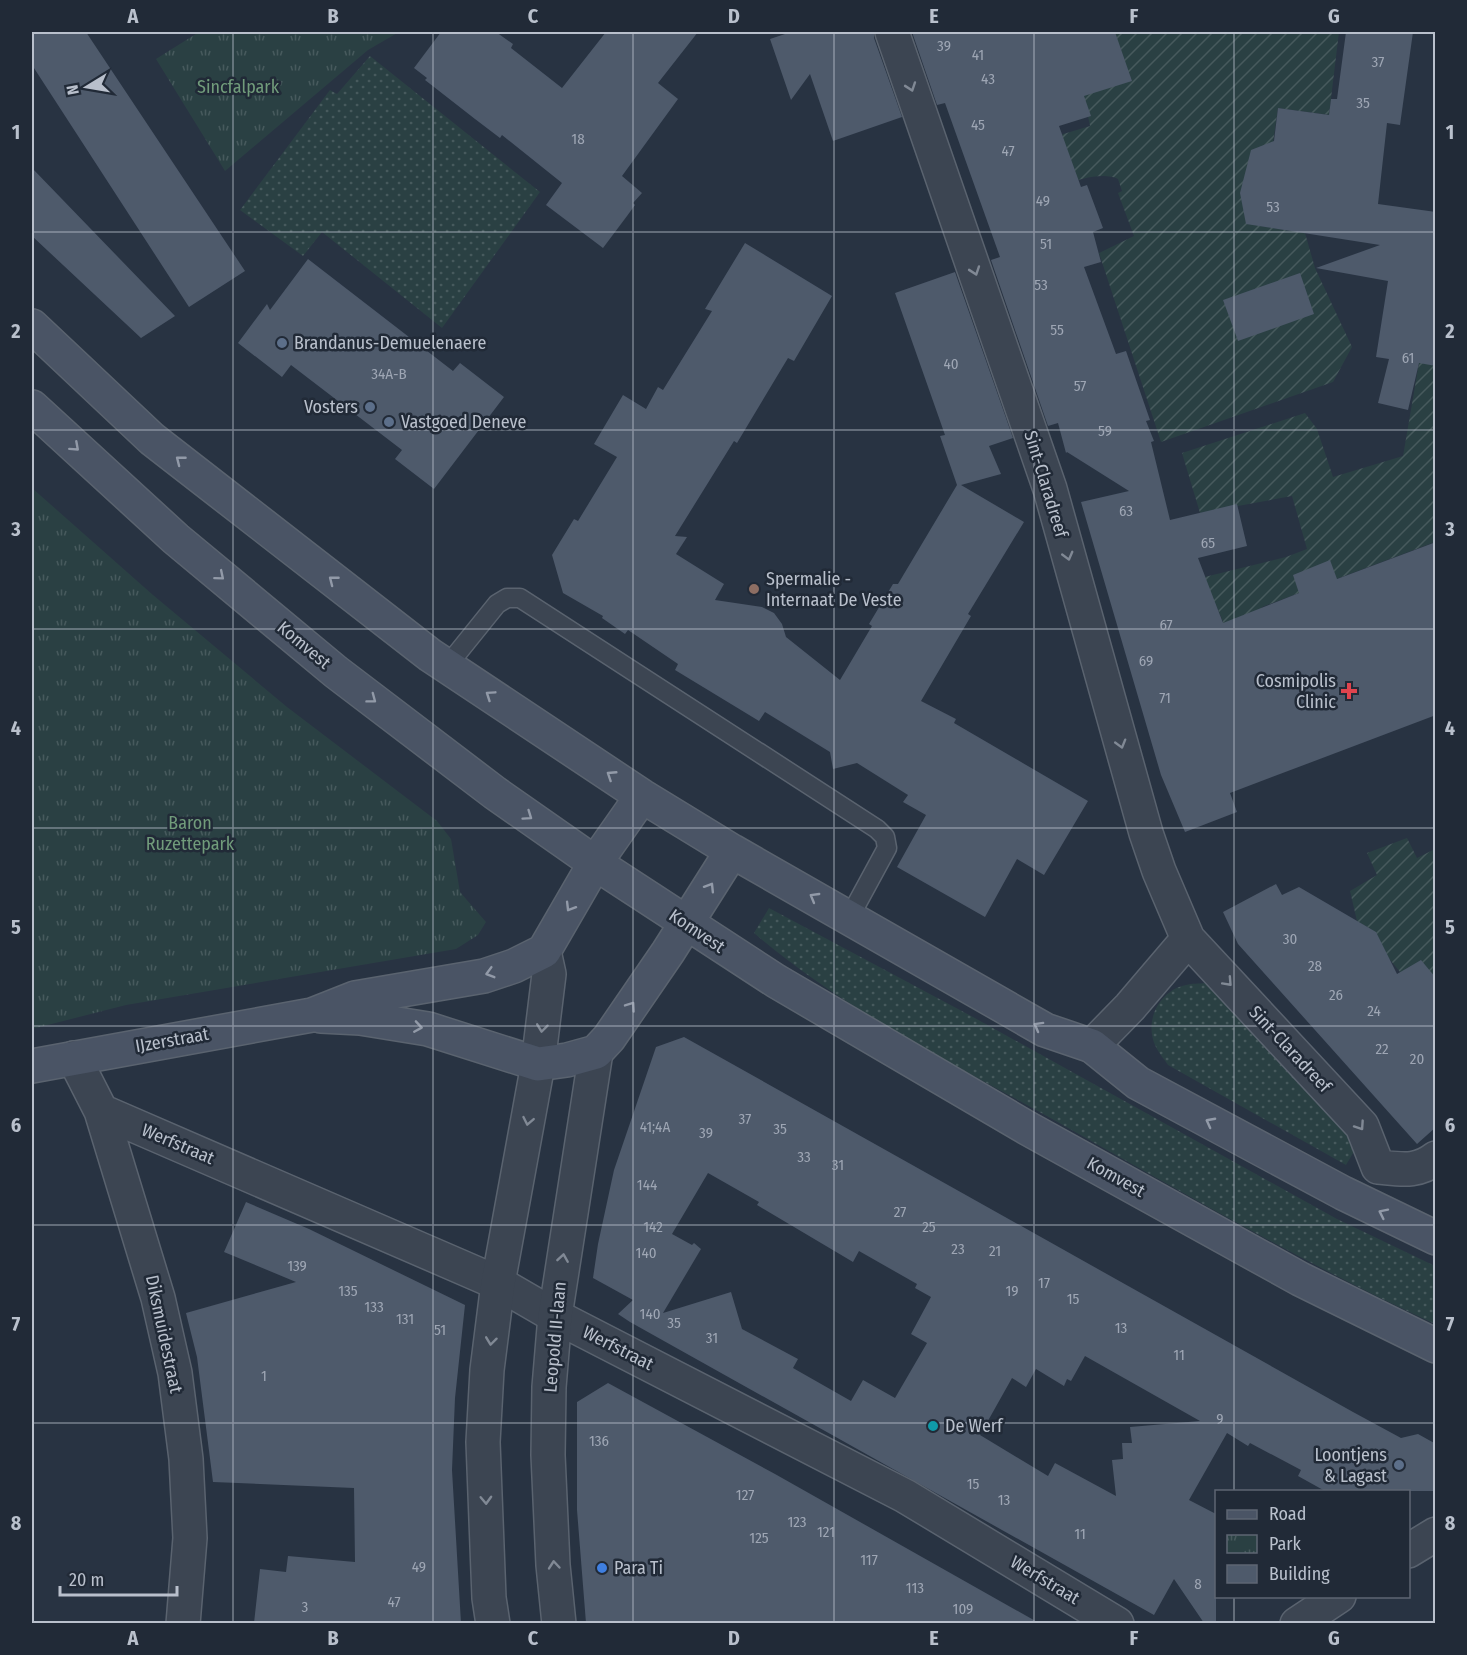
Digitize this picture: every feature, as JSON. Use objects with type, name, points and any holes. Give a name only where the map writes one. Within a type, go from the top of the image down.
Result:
[{"type":"main road","points":[[32,326],[152,439],[429,655],[642,796],[732,851],[1045,1030],[1092,1046],[1138,1083],[1342,1193],[1436,1238]]},
{"type":"main road","name":"Komvest","points":[[32,407],[176,539],[336,672],[495,793],[687,924],[776,981],[1027,1128],[1300,1279],[1436,1346]]},
{"type":"main road","points":[[544,951],[596,863],[642,796]]},
{"type":"main road","name":"Leopold II-laan","points":[[596,1053],[609,1038],[687,924],[732,851]]},
{"type":"main road","name":"IJzerstraat","points":[[32,1066],[312,1015],[355,998],[484,976],[514,966],[544,951]]},
{"type":"main road","name":"IJzerstraat","points":[[312,1015],[360,1018],[428,1029],[538,1064]]},
{"type":"main road","points":[[538,1064],[596,1053]]},
{"type":"street","name":"Sint-Claradreef","points":[[892,32],[1050,489],[1146,833],[1159,871],[1188,939],[1362,1126],[1378,1167]]},
{"type":"street","points":[[1092,1046],[1125,1013],[1188,939]]},
{"type":"street","points":[[493,1623],[489,1598],[483,1442],[487,1370],[498,1283],[538,1064],[549,974],[544,951]]},
{"type":"street","name":"Leopold II-laan","points":[[560,1623],[553,1565],[548,1455],[549,1387],[555,1316],[596,1053]]},
{"type":"street","name":"Diksmuidestraat","points":[[74,1058],[100,1110],[158,1298],[175,1373],[186,1459],[190,1538],[183,1623]]},
{"type":"street","name":"Werfstraat","points":[[100,1110],[498,1283],[555,1316],[905,1496],[1117,1623]]},
{"type":"street","points":[[1342,1193],[1369,1179],[1378,1167],[1409,1170],[1422,1167],[1436,1158]]},
{"type":"street","points":[[1410,1550],[1436,1534]]},
{"type":"street","points":[[1297,1623],[1336,1598]]},
{"type":"lane","points":[[447,666],[497,604],[507,598],[520,598],[877,829],[885,837],[887,848],[849,918]]},
{"type":"green space","name":"Sincfalpark","points":[[199,32],[399,32],[368,50],[225,171],[156,59]]},
{"type":"green space","points":[[1019,32],[1339,32],[1329,115],[1278,108],[1261,226],[1305,233],[1315,268],[1352,347],[1333,382],[1161,442],[1099,253],[1134,236],[1118,193],[1122,191],[1118,179],[1099,176],[1065,184],[1050,138],[1090,126],[1084,97],[1049,108]]},
{"type":"green space","points":[[370,56],[540,192],[442,328],[322,232],[303,256],[240,210],[330,90],[337,94]]},
{"type":"green space","points":[[1435,352],[1435,542],[1262,607],[1289,680],[1208,628],[1223,622],[1216,605],[1176,584],[1286,557],[1307,549],[1292,496],[1200,513],[1182,453],[1305,413],[1317,429],[1333,477],[1403,456],[1419,363]]},
{"type":"green space","name":"Baron Ruzettepark","points":[[32,488],[153,595],[287,707],[437,821],[451,839],[460,892],[486,922],[478,935],[456,949],[126,1005],[32,1029]]},
{"type":"green space","points":[[1407,838],[1417,858],[1435,849],[1435,1027],[1400,972],[1378,945],[1372,930],[1357,921],[1350,891],[1377,875],[1367,853]]},
{"type":"green space","points":[[769,908],[973,1017],[1337,1219],[1435,1266],[1435,1324],[1338,1277],[1243,1226],[938,1056],[862,1011],[824,987],[754,933]]},
{"type":"green space","points":[[1205,983],[1215,986],[1359,1143],[1346,1165],[1168,1065],[1156,1048],[1152,1035],[1153,1016],[1169,993],[1188,984]]},
{"type":"building","points":[[32,32],[86,32],[245,271],[189,307],[32,65]]},
{"type":"building","points":[[441,32],[496,32],[513,44],[511,48],[562,88],[606,32],[698,32],[658,83],[678,99],[622,176],[642,193],[603,248],[546,205],[562,183],[502,135],[500,138],[475,119],[425,80],[427,78],[414,68]]},
{"type":"building","points":[[791,32],[874,32],[874,38],[902,117],[833,141],[810,74],[791,100],[770,39]]},
{"type":"building","points":[[912,32],[1115,32],[1132,81],[1084,96],[1091,116],[1059,126],[1081,187],[1087,185],[1103,228],[1093,232],[1101,262],[1084,267],[1116,354],[1126,351],[1150,420],[1146,421],[1154,441],[1151,442],[1170,520],[1237,504],[1247,546],[1198,558],[1223,623],[1299,593],[1293,575],[1330,560],[1337,579],[1436,542],[1436,715],[1230,793],[1237,812],[1185,832],[1161,775],[1081,502],[1129,491],[1066,453],[1058,423],[1048,426],[991,260],[1000,257],[945,103],[937,105]]},
{"type":"building","points":[[1346,32],[1413,32],[1400,125],[1387,123],[1378,204],[1436,212],[1436,366],[1419,363],[1408,410],[1378,403],[1389,359],[1376,357],[1388,281],[1316,268],[1380,245],[1246,224],[1240,193],[1251,150],[1274,141],[1278,108],[1329,115],[1331,99],[1337,99]]},
{"type":"building","points":[[32,168],[175,316],[141,338],[32,236]]},
{"type":"building","points":[[745,243],[832,296],[794,361],[788,358],[737,443],[734,441],[675,536],[687,537],[676,554],[724,584],[715,600],[762,607],[774,613],[782,624],[786,637],[840,680],[872,626],[869,624],[893,584],[898,584],[957,485],[940,436],[945,435],[895,293],[955,272],[1013,438],[989,446],[1001,474],[961,485],[1024,522],[968,614],[971,616],[921,701],[956,719],[954,723],[1088,801],[1044,875],[1017,859],[985,917],[897,867],[926,815],[903,802],[908,795],[857,763],[833,769],[830,752],[765,712],[759,721],[675,670],[678,664],[628,630],[625,634],[602,618],[603,616],[563,593],[552,555],[574,519],[578,521],[617,457],[594,444],[623,395],[646,409],[658,387],[663,390],[712,311],[705,309]]},
{"type":"building","points":[[308,259],[453,371],[460,363],[504,397],[434,489],[395,459],[402,450],[291,365],[282,377],[238,343],[267,304],[270,310]]},
{"type":"building","points":[[1300,273],[1314,314],[1238,341],[1223,300]]},
{"type":"building","points":[[1276,884],[1282,895],[1299,887],[1376,932],[1397,974],[1421,960],[1436,978],[1436,1127],[1417,1144],[1238,944],[1223,912]]},
{"type":"building","points":[[684,1037],[1401,1438],[1418,1434],[1436,1444],[1436,1491],[1323,1490],[1298,1476],[1301,1470],[1250,1443],[1248,1446],[1227,1433],[1189,1500],[1215,1513],[1216,1623],[1204,1623],[1174,1579],[1154,1615],[618,1314],[633,1300],[593,1278],[614,1170],[656,1047]],"holes":[[[708,1173],[759,1202],[757,1205],[853,1262],[859,1251],[917,1284],[915,1288],[931,1297],[911,1334],[927,1343],[895,1398],[863,1380],[851,1401],[793,1368],[798,1359],[742,1329],[731,1292],[663,1313],[701,1249],[694,1243],[692,1245],[672,1234]],[[1085,1356],[1200,1421],[1130,1427],[1132,1443],[1122,1443],[1123,1459],[1112,1460],[1116,1496],[1055,1463],[1048,1476],[980,1435],[1012,1378],[1026,1387],[1036,1369],[1064,1386],[1067,1379],[1071,1381]]]},
{"type":"building","points":[[246,1202],[309,1229],[465,1305],[455,1398],[452,1470],[461,1623],[254,1623],[260,1569],[286,1572],[288,1556],[355,1562],[354,1488],[213,1482],[197,1357],[186,1313],[296,1282],[224,1252]]},
{"type":"building","points":[[608,1383],[1039,1623],[586,1623],[577,1510],[577,1402]]},
{"type":"place","name":"Brandanus-Demuelenaere","points":[[282,343]]},
{"type":"place","name":"Vosters","points":[[370,407]]},
{"type":"place","name":"Vastgoed Deneve","points":[[389,422]]},
{"type":"place","name":"Spermalie - Internaat De Veste","points":[[754,589]]},
{"type":"place","name":"Cosmipolis Clinic","points":[[1349,691]]},
{"type":"place","name":"De Werf","points":[[933,1426]]},
{"type":"place","name":"Loontjens & Lagast","points":[[1399,1465]]},
{"type":"place","name":"Para Ti","points":[[602,1568]]}]
